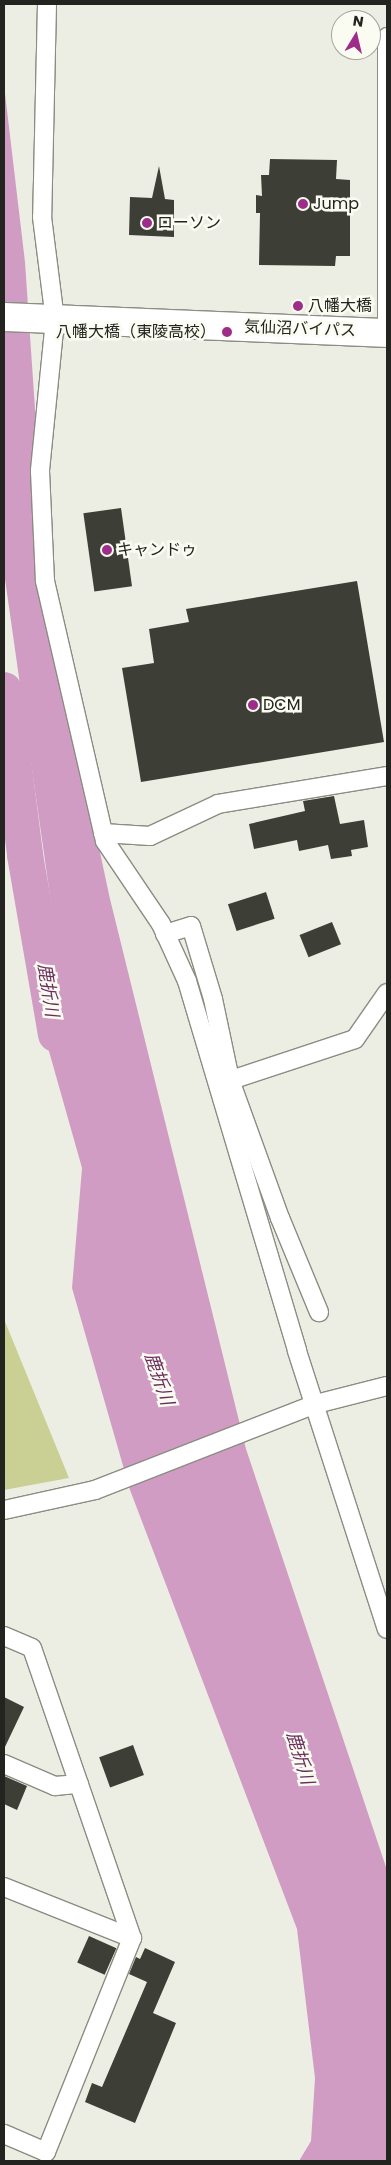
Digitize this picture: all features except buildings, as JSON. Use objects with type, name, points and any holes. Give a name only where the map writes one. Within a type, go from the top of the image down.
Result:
[{"type":"highway","name":"気仙沼バイパス","points":[[4,317],[387,333]]},
{"type":"street","points":[[47,4],[42,217],[44,319],[40,471],[45,581],[103,833],[165,934],[188,981],[224,1082],[319,1312]]},
{"type":"street","points":[[387,37],[387,333]]},
{"type":"street","points":[[103,833],[150,836],[218,804],[387,776]]},
{"type":"street","points":[[165,934],[191,926],[213,999],[224,1082],[316,1404],[387,1628]]},
{"type":"street","points":[[224,1082],[355,1039],[387,992]]},
{"type":"street","points":[[4,1510],[95,1490],[278,1422],[316,1404],[387,1386]]},
{"type":"street","points":[[4,1636],[32,1648],[132,1938],[46,2152],[4,2134]]},
{"type":"street","points":[[4,1764],[55,1786],[79,1784]]},
{"type":"street","points":[[4,1887],[132,1938]]},
{"type":"green space","points":[[4,1319],[69,1478],[4,1490]]},
{"type":"water","points":[[4,85],[25,262],[49,614],[110,899],[246,1449],[387,1870],[387,2161],[299,2161],[311,2141],[315,2078],[297,1929],[130,1490],[72,1288],[82,1168],[41,1023],[53,917],[4,572]]},
{"type":"waterway","name":"鹿折川","points":[[4,690],[25,855],[56,1034]]},
{"type":"place","name":"Jump","points":[[303,204]]},
{"type":"place","name":"ローソン","points":[[147,223]]},
{"type":"place","name":"八幡大橋","points":[[298,306]]},
{"type":"place","name":"八幡大橋（東陵高校）","points":[[227,332]]},
{"type":"place","name":"キャンドゥ","points":[[107,550]]},
{"type":"place","name":"DCM","points":[[253,705]]}]
